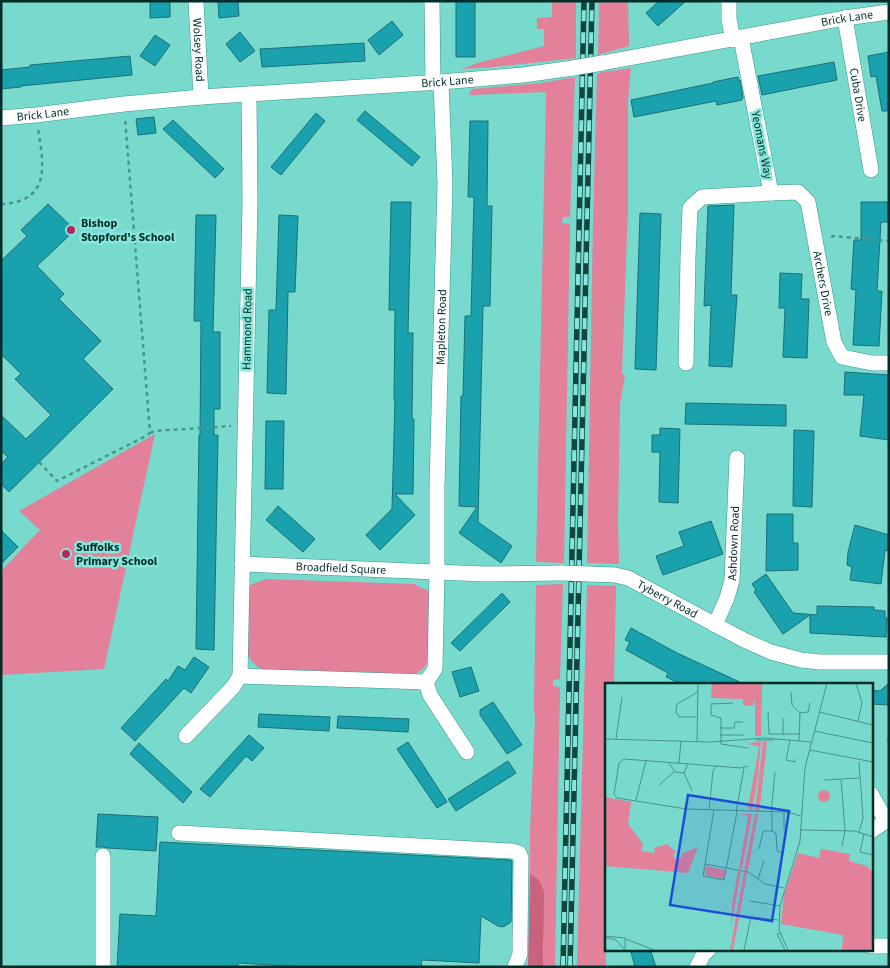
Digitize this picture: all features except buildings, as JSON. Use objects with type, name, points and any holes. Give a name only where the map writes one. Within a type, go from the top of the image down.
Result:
[{"type":"street","name":"Wolsey Road","points":[[196,1],[201,97]]},
{"type":"street","name":"Mapleton Road","points":[[432,1],[445,183],[437,476],[437,572]]},
{"type":"street","name":"Yeomans Way","points":[[686,363],[690,208],[702,197],[771,193],[737,39],[729,19],[730,1]]},
{"type":"street","name":"Brick Lane","points":[[1,118],[201,97],[523,76],[602,64],[737,39],[884,9]]},
{"type":"street","name":"Cuba Drive","points":[[845,18],[871,170]]},
{"type":"street","name":"Hammond Road","points":[[242,564],[250,202],[249,94]]},
{"type":"street","name":"Archers Drive","points":[[771,193],[798,192],[808,202],[834,342],[842,357],[872,363],[889,363]]},
{"type":"street","name":"Ashdown Road","points":[[715,625],[727,598],[732,580],[737,458]]},
{"type":"street","name":"Broadfield Square","points":[[242,564],[437,572]]},
{"type":"street","points":[[186,736],[233,687],[240,676],[242,564]]},
{"type":"street","name":"Tyberry Road","points":[[437,572],[485,574],[562,573],[628,578],[715,625],[771,652],[801,660],[889,662]]},
{"type":"street","points":[[426,682],[436,669],[437,572]]},
{"type":"street","points":[[240,676],[426,682]]},
{"type":"street","points":[[426,682],[430,694],[467,752]]},
{"type":"street","points":[[872,796],[888,821],[872,830]]},
{"type":"street","points":[[179,833],[512,851],[519,853],[521,858],[520,954],[516,967]]},
{"type":"street","points":[[103,856],[103,967]]},
{"type":"street","points":[[872,946],[889,946]]},
{"type":"street","points":[[698,967],[702,955],[708,950]]},
{"type":"path","points":[[124,104],[150,433]]},
{"type":"path","points":[[1,204],[12,204],[32,195],[41,182],[43,170],[42,155],[36,115]]},
{"type":"path","points":[[816,240],[834,236],[889,241]]},
{"type":"path","points":[[39,462],[57,482],[146,436],[154,430],[245,425]]},
{"type":"shaded area","points":[[552,1],[576,1],[576,58],[462,69],[477,63],[544,46],[544,29],[537,29],[537,18],[552,17]]},
{"type":"shaded area","points":[[599,1],[628,1],[629,46],[598,55]]},
{"type":"shaded area","points":[[631,68],[628,101],[628,207],[622,374],[625,375],[620,404],[619,564],[587,564],[597,73]]},
{"type":"shaded area","points":[[575,77],[570,217],[563,217],[562,223],[570,224],[564,563],[536,562],[546,92],[469,95],[472,89],[541,83]]},
{"type":"shaded area","points":[[155,434],[104,669],[1,675],[1,571],[40,530],[19,511]]},
{"type":"shaded area","points":[[266,579],[414,584],[428,590],[431,596],[429,660],[420,671],[407,676],[267,671],[259,668],[253,663],[246,650],[248,586]]},
{"type":"shaded area","points":[[563,584],[560,679],[553,680],[553,686],[560,687],[555,967],[543,967],[544,943],[530,874],[535,719],[536,585]]},
{"type":"shaded area","points":[[587,585],[616,586],[614,683],[605,683],[606,967],[577,967]]},
{"type":"shaded area","points":[[530,874],[539,880],[544,892],[543,967],[528,967]]},
{"type":"railway","points":[[563,967],[584,1]]},
{"type":"railway","points":[[570,967],[592,1]]},
{"type":"place","name":"Bishop Stopford's School","points":[[71,230]]},
{"type":"place","name":"Suffolks Primary School","points":[[66,554]]}]
